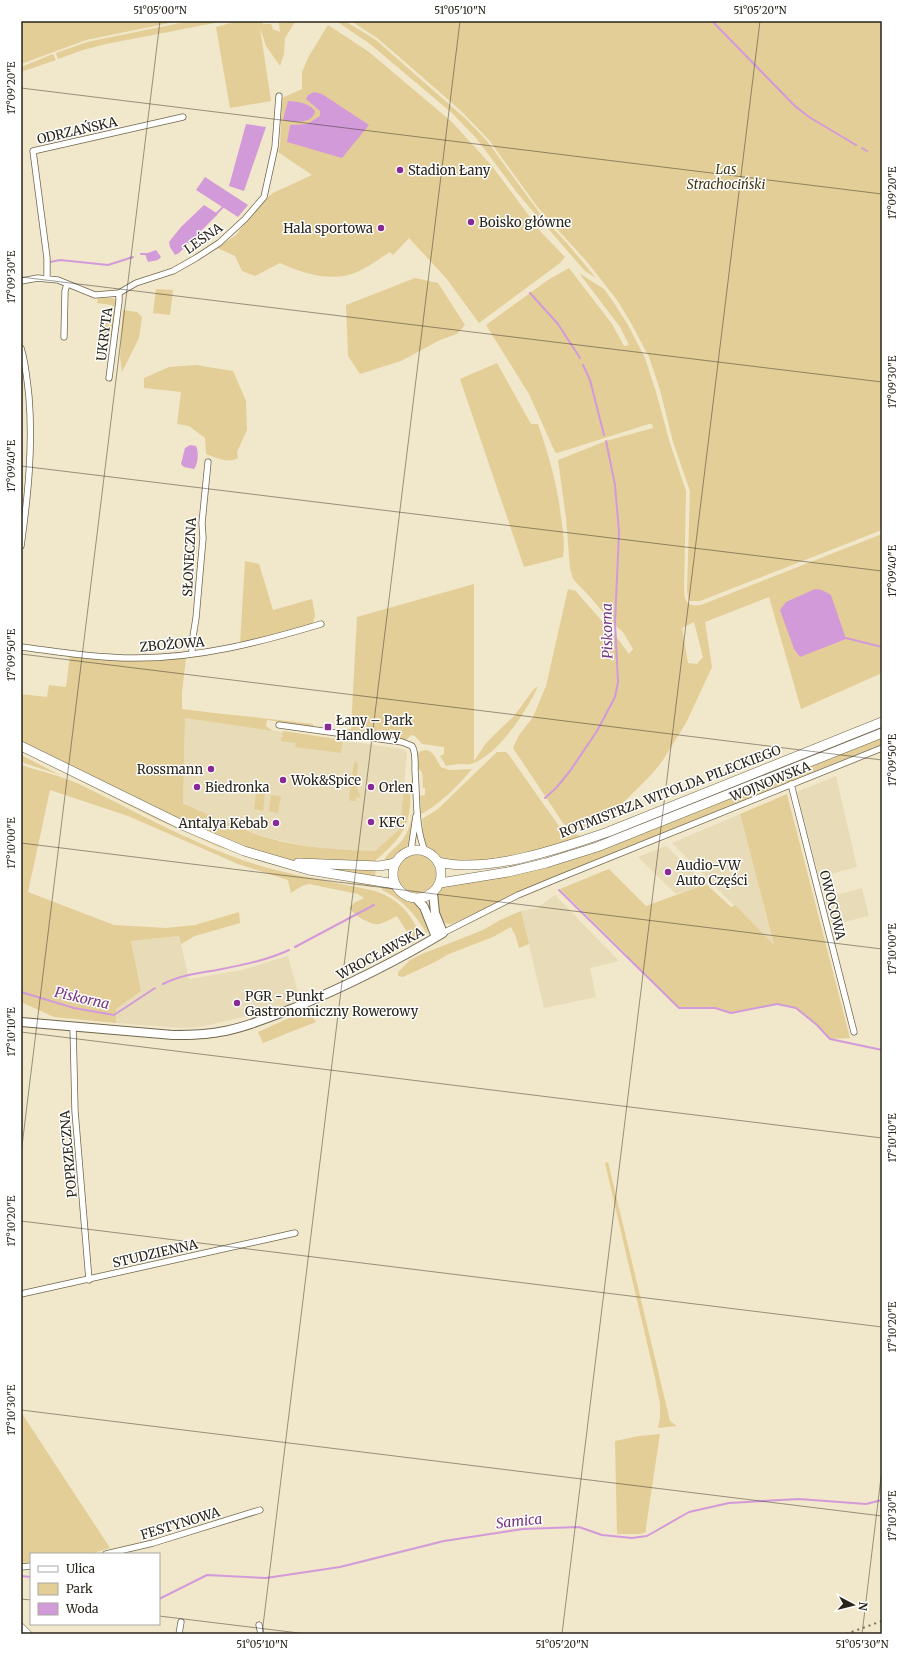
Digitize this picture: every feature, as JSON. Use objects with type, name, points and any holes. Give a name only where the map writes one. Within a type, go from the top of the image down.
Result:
[{"type":"main road","name":"ROTMISTRZA WITOLDA PILECKIEGO","points":[[439,862],[462,864],[492,862],[564,847],[608,832],[882,722]]},
{"type":"main road","name":"ROTMISTRZA WITOLDA PILECKIEGO","points":[[440,884],[508,872],[552,861],[597,847],[882,733]]},
{"type":"main road","points":[[21,746],[197,833],[244,851],[309,870],[395,884]]},
{"type":"main road","points":[[411,850],[425,851],[434,856],[439,862],[442,872],[440,884],[433,893],[425,897],[416,898],[403,894],[395,884],[393,872],[396,862],[403,854],[411,850]]},
{"type":"main road","points":[[281,862],[379,866],[396,862]]},
{"type":"main road","points":[[433,893],[435,913],[440,935]]},
{"type":"main road","points":[[416,898],[424,907],[440,935]]},
{"type":"main road","name":"WROCŁAWSKA","points":[[21,1022],[173,1036],[220,1032],[260,1021],[332,992],[388,965],[440,935]]},
{"type":"street","name":"LEŚNA","points":[[119,294],[136,283],[173,271],[196,258],[233,231],[264,198],[275,147],[279,96]]},
{"type":"street","name":"ODRZAŃSKA","points":[[47,279],[47,258],[33,151],[183,117]]},
{"type":"street","points":[[21,281],[47,279],[67,284],[95,295],[119,294]]},
{"type":"street","points":[[64,337],[65,291],[67,284]]},
{"type":"street","name":"UKRYTA","points":[[110,378],[120,301],[119,294]]},
{"type":"street","points":[[21,348],[26,370],[31,420],[31,443],[27,508],[21,546]]},
{"type":"street","name":"SŁONECZNA","points":[[192,654],[203,538],[202,522],[208,462]]},
{"type":"street","name":"ZBOŻOWA","points":[[21,647],[128,658],[174,657],[243,645],[321,624]]},
{"type":"street","points":[[279,725],[409,744],[413,748],[417,810],[422,843],[425,851]]},
{"type":"street","name":"WOJNOWSKA","points":[[665,835],[882,748]]},
{"type":"street","name":"OWOCOWA","points":[[791,784],[854,1032]]},
{"type":"street","points":[[411,850],[417,810]]},
{"type":"street","name":"WROCŁAWSKA","points":[[440,935],[518,895],[665,835]]},
{"type":"street","name":"POPRZECZNA","points":[[73,1026],[75,1111],[89,1280]]},
{"type":"street","name":"STUDZIENNA","points":[[21,1294],[294,1233]]},
{"type":"street","name":"FESTYNOWA","points":[[110,1553],[153,1543],[260,1510]]},
{"type":"street","points":[[180,1634],[181,1622]]},
{"type":"street","points":[[260,1625],[261,1634]]},
{"type":"street","points":[[21,1627],[28,1634]]},
{"type":"shaded area","points":[[185,718],[403,749],[407,753],[400,829],[375,851],[322,849],[269,838],[219,820],[183,802]]},
{"type":"shaded area","points":[[836,776],[857,867],[819,877],[797,792]]},
{"type":"shaded area","points":[[740,814],[774,946],[672,843]]},
{"type":"shaded area","points":[[666,846],[706,884],[676,894],[638,857]]},
{"type":"shaded area","points":[[862,888],[869,916],[832,925],[825,898]]},
{"type":"shaded area","points":[[555,895],[619,961],[590,968],[596,997],[544,1008],[521,911],[537,908]]},
{"type":"shaded area","points":[[179,936],[189,979],[242,970],[288,956],[300,1000],[277,1009],[200,1027],[181,1028],[116,1023],[116,1009],[141,991],[131,941]]},
{"type":"green space","points":[[21,21],[179,21],[86,40],[21,64]]},
{"type":"green space","points":[[190,21],[225,21],[106,44],[58,59],[56,53],[87,42]]},
{"type":"green space","points":[[238,21],[262,21],[263,24],[271,24],[272,29],[280,32],[279,23],[295,22],[285,38],[284,54],[280,66],[266,46],[260,28],[271,101],[230,108],[216,27]]},
{"type":"green space","points":[[336,21],[345,21],[376,40],[466,119],[487,141],[544,219],[566,242],[596,278],[585,271],[518,194],[476,138],[452,113],[370,44]]},
{"type":"green space","name":"Las Strachociński","points":[[351,21],[882,21],[882,530],[700,601],[690,601],[687,591],[690,491],[673,442],[660,390],[649,357],[631,323],[617,300],[588,263],[539,209],[489,140],[461,111],[404,61],[377,38]]},
{"type":"green space","name":"Stadion Łany","points":[[328,25],[369,52],[452,122],[492,166],[541,232],[565,257],[560,263],[479,323],[446,278],[409,238],[393,255],[390,252],[361,270],[351,274],[330,277],[309,274],[280,263],[255,276],[242,271],[235,256],[217,248],[236,235],[260,204],[273,193],[312,175],[278,152],[280,146],[282,98],[302,89],[302,72],[309,56]]},
{"type":"green space","points":[[53,54],[56,60],[21,72],[21,67]]},
{"type":"green space","points":[[569,268],[612,324],[624,346],[629,345],[620,327],[579,273],[604,289],[628,325],[645,358],[686,491],[684,592],[685,599],[688,603],[691,605],[701,605],[882,534],[882,673],[801,709],[769,597],[705,622],[712,667],[686,723],[663,760],[652,774],[609,817],[598,823],[594,820],[587,828],[582,830],[573,829],[563,823],[513,748],[519,735],[533,717],[546,686],[568,589],[576,591],[618,639],[629,654],[633,649],[623,632],[611,622],[573,579],[570,568],[566,518],[558,460],[606,441],[653,428],[652,424],[649,424],[557,453],[555,452],[529,394],[486,325],[548,280]],"holes":[[[694,622],[703,657],[697,664],[688,663],[682,628]]]},
{"type":"green space","points":[[415,278],[438,283],[465,325],[457,334],[440,340],[401,361],[360,374],[348,356],[346,305]]},
{"type":"green space","points":[[156,289],[173,290],[170,315],[153,313]]},
{"type":"green space","points":[[98,298],[113,298],[116,300],[113,336],[101,335],[103,322],[110,323],[112,305],[97,303]]},
{"type":"green space","points":[[123,310],[137,312],[142,317],[139,338],[122,372],[120,358]]},
{"type":"green space","points":[[497,363],[531,424],[538,424],[555,481],[559,504],[564,542],[563,557],[524,567],[460,379]]},
{"type":"green space","points":[[196,365],[233,371],[246,401],[247,430],[237,452],[238,458],[234,460],[226,460],[206,454],[205,438],[189,426],[177,424],[181,392],[144,388],[144,378],[169,367]]},
{"type":"green space","points":[[245,561],[259,564],[273,610],[312,599],[315,615],[313,623],[308,626],[240,644]]},
{"type":"green space","points":[[474,584],[474,761],[487,742],[514,716],[534,689],[538,686],[527,707],[501,742],[491,752],[471,764],[446,766],[440,756],[444,754],[444,747],[422,744],[415,736],[411,735],[406,740],[347,732],[347,729],[351,729],[357,617]]},
{"type":"green space","points":[[70,655],[159,660],[186,658],[182,692],[182,709],[313,724],[313,727],[267,720],[266,726],[273,731],[185,718],[183,803],[268,838],[321,848],[375,851],[400,829],[404,785],[410,788],[410,800],[407,821],[404,829],[393,844],[376,860],[376,863],[310,862],[289,860],[241,846],[205,832],[21,741],[21,694],[47,697],[49,685],[66,687]]},
{"type":"green space","points":[[882,726],[882,729],[610,838],[608,836]]},
{"type":"green space","points":[[283,731],[343,740],[341,753],[295,747],[296,743],[281,741]]},
{"type":"green space","points":[[882,737],[882,744],[532,886],[452,924],[443,922],[440,918],[436,895],[443,886],[540,869],[571,860],[657,828]]},
{"type":"green space","points":[[21,750],[196,836],[221,846],[274,864],[375,883],[375,886],[372,887],[274,865],[219,847],[160,821]]},
{"type":"green space","points":[[425,750],[431,752],[435,756],[441,767],[449,770],[472,769],[448,794],[421,814],[420,796],[425,795],[425,788],[422,788],[422,772],[418,769],[418,754]]},
{"type":"green space","points":[[497,752],[506,752],[509,755],[561,829],[584,837],[535,851],[496,859],[477,861],[460,862],[446,860],[428,848],[424,840],[422,819],[438,809]]},
{"type":"green space","points":[[21,755],[60,775],[21,762]]},
{"type":"green space","points":[[355,761],[358,764],[356,785],[361,798],[356,797],[356,801],[351,801],[349,798]]},
{"type":"green space","points":[[21,765],[79,784],[180,834],[242,860],[275,870],[375,891],[398,903],[404,908],[409,914],[421,937],[411,945],[407,932],[397,916],[384,923],[376,924],[358,916],[349,908],[354,903],[364,898],[358,894],[309,884],[302,886],[291,893],[288,880],[238,864],[128,816],[50,790],[28,892],[114,925],[166,928],[195,925],[239,912],[240,923],[195,936],[181,944],[179,936],[131,941],[141,991],[116,1009],[116,1023],[54,1017],[21,1002]]},
{"type":"green space","points":[[256,793],[265,794],[263,811],[254,809]]},
{"type":"green space","points":[[787,794],[850,1038],[830,1039],[817,1025],[796,1008],[777,1004],[731,1013],[715,1008],[679,1008],[626,957],[627,955],[560,889],[609,869],[646,906],[706,884],[731,907],[735,905],[774,945],[740,814]]},
{"type":"green space","points":[[271,795],[281,796],[278,813],[269,811]]},
{"type":"green space","points":[[412,817],[410,843],[393,859],[384,863],[386,857],[401,842],[408,831]]},
{"type":"green space","points":[[413,855],[421,855],[431,860],[435,867],[435,881],[431,888],[421,893],[413,893],[403,888],[401,885],[398,878],[398,870],[403,860],[406,858]]},
{"type":"green space","points":[[376,867],[375,876],[313,869]]},
{"type":"green space","points":[[382,885],[392,888],[404,899],[419,904],[429,927],[427,934],[408,908],[396,898],[382,890]]},
{"type":"green space","points":[[521,911],[529,944],[519,948],[511,927],[493,937],[449,954],[403,977],[398,976],[398,972],[410,960],[483,930],[500,920]]},
{"type":"green space","points":[[307,1010],[316,1022],[263,1043],[258,1032]]},
{"type":"green space","points":[[608,1162],[670,1421],[677,1426],[658,1428],[660,1404],[605,1163]]},
{"type":"green space","points":[[21,1412],[110,1548],[93,1553],[30,1553],[30,1562],[21,1563]]},
{"type":"green space","points":[[660,1434],[646,1532],[640,1534],[617,1534],[615,1441],[639,1436]]},
{"type":"water","points":[[314,92],[322,94],[369,125],[342,158],[287,142],[290,125],[307,124],[320,116],[320,111],[306,99],[308,95]]},
{"type":"water","points":[[288,101],[303,103],[312,108],[315,111],[311,119],[302,122],[283,120]]},
{"type":"water","points":[[246,124],[266,127],[244,191],[229,186]]},
{"type":"water","points":[[205,177],[248,205],[238,217],[196,190]]},
{"type":"water","points":[[204,205],[218,214],[179,253],[175,255],[169,242],[181,227]]},
{"type":"water","points":[[156,250],[161,257],[158,260],[148,262],[145,254]]},
{"type":"water","points":[[190,445],[196,446],[198,451],[194,469],[184,467],[181,464],[185,448]]},
{"type":"water","points":[[815,589],[822,590],[831,595],[846,639],[800,657],[794,649],[780,610],[786,602]]},
{"type":"waterway","points":[[712,21],[795,106],[809,117],[856,145]]},
{"type":"waterway","points":[[862,148],[867,151]]},
{"type":"waterway","points":[[217,213],[223,207]]},
{"type":"waterway","points":[[141,254],[147,254]]},
{"type":"waterway","points":[[50,262],[60,260],[108,265],[133,257]]},
{"type":"waterway","name":"Piskorna","points":[[530,293],[558,324],[580,358]]},
{"type":"waterway","name":"Piskorna","points":[[583,365],[590,380],[604,435]]},
{"type":"waterway","name":"Piskorna","points":[[545,798],[556,788],[570,771],[597,731],[615,697],[618,682],[615,623],[619,532],[615,485],[606,441]]},
{"type":"waterway","points":[[846,638],[882,647]]},
{"type":"waterway","points":[[559,890],[679,1008],[715,1008],[731,1013],[777,1004],[796,1008],[817,1025],[830,1039],[882,1050]]},
{"type":"waterway","name":"Piskorna","points":[[295,947],[374,905]]},
{"type":"waterway","name":"Piskorna","points":[[163,984],[176,978],[253,962],[289,950]]},
{"type":"waterway","name":"Piskorna","points":[[21,992],[74,1008],[114,1015],[155,988]]},
{"type":"waterway","name":"Samica","points":[[160,1598],[207,1575],[266,1578],[340,1567],[444,1541],[523,1529],[579,1527],[602,1535],[632,1538],[647,1536],[689,1512],[729,1503],[799,1499],[866,1504],[882,1500]]},
{"type":"waterway","name":"Samica","points":[[21,1576],[30,1577]]},
{"type":"railway","points":[[846,1634],[882,1621]]},
{"type":"place","name":"Stadion Łany","points":[[400,170]]},
{"type":"place","name":"Boisko główne","points":[[471,222]]},
{"type":"place","name":"Hala sportowa","points":[[381,228]]},
{"type":"place","name":"Łany – Park Handlowy","points":[[328,727]]},
{"type":"place","name":"Rossmann","points":[[211,769]]},
{"type":"place","name":"Wok&Spice","points":[[283,780]]},
{"type":"place","name":"Biedronka","points":[[197,787]]},
{"type":"place","name":"Orlen","points":[[371,787]]},
{"type":"place","name":"KFC","points":[[371,822]]},
{"type":"place","name":"Antalya Kebab","points":[[276,823]]},
{"type":"place","name":"Audio-VW Auto Części","points":[[668,872]]},
{"type":"place","name":"PGR - Punkt Gastronomiczny Rowerowy","points":[[237,1003]]}]
